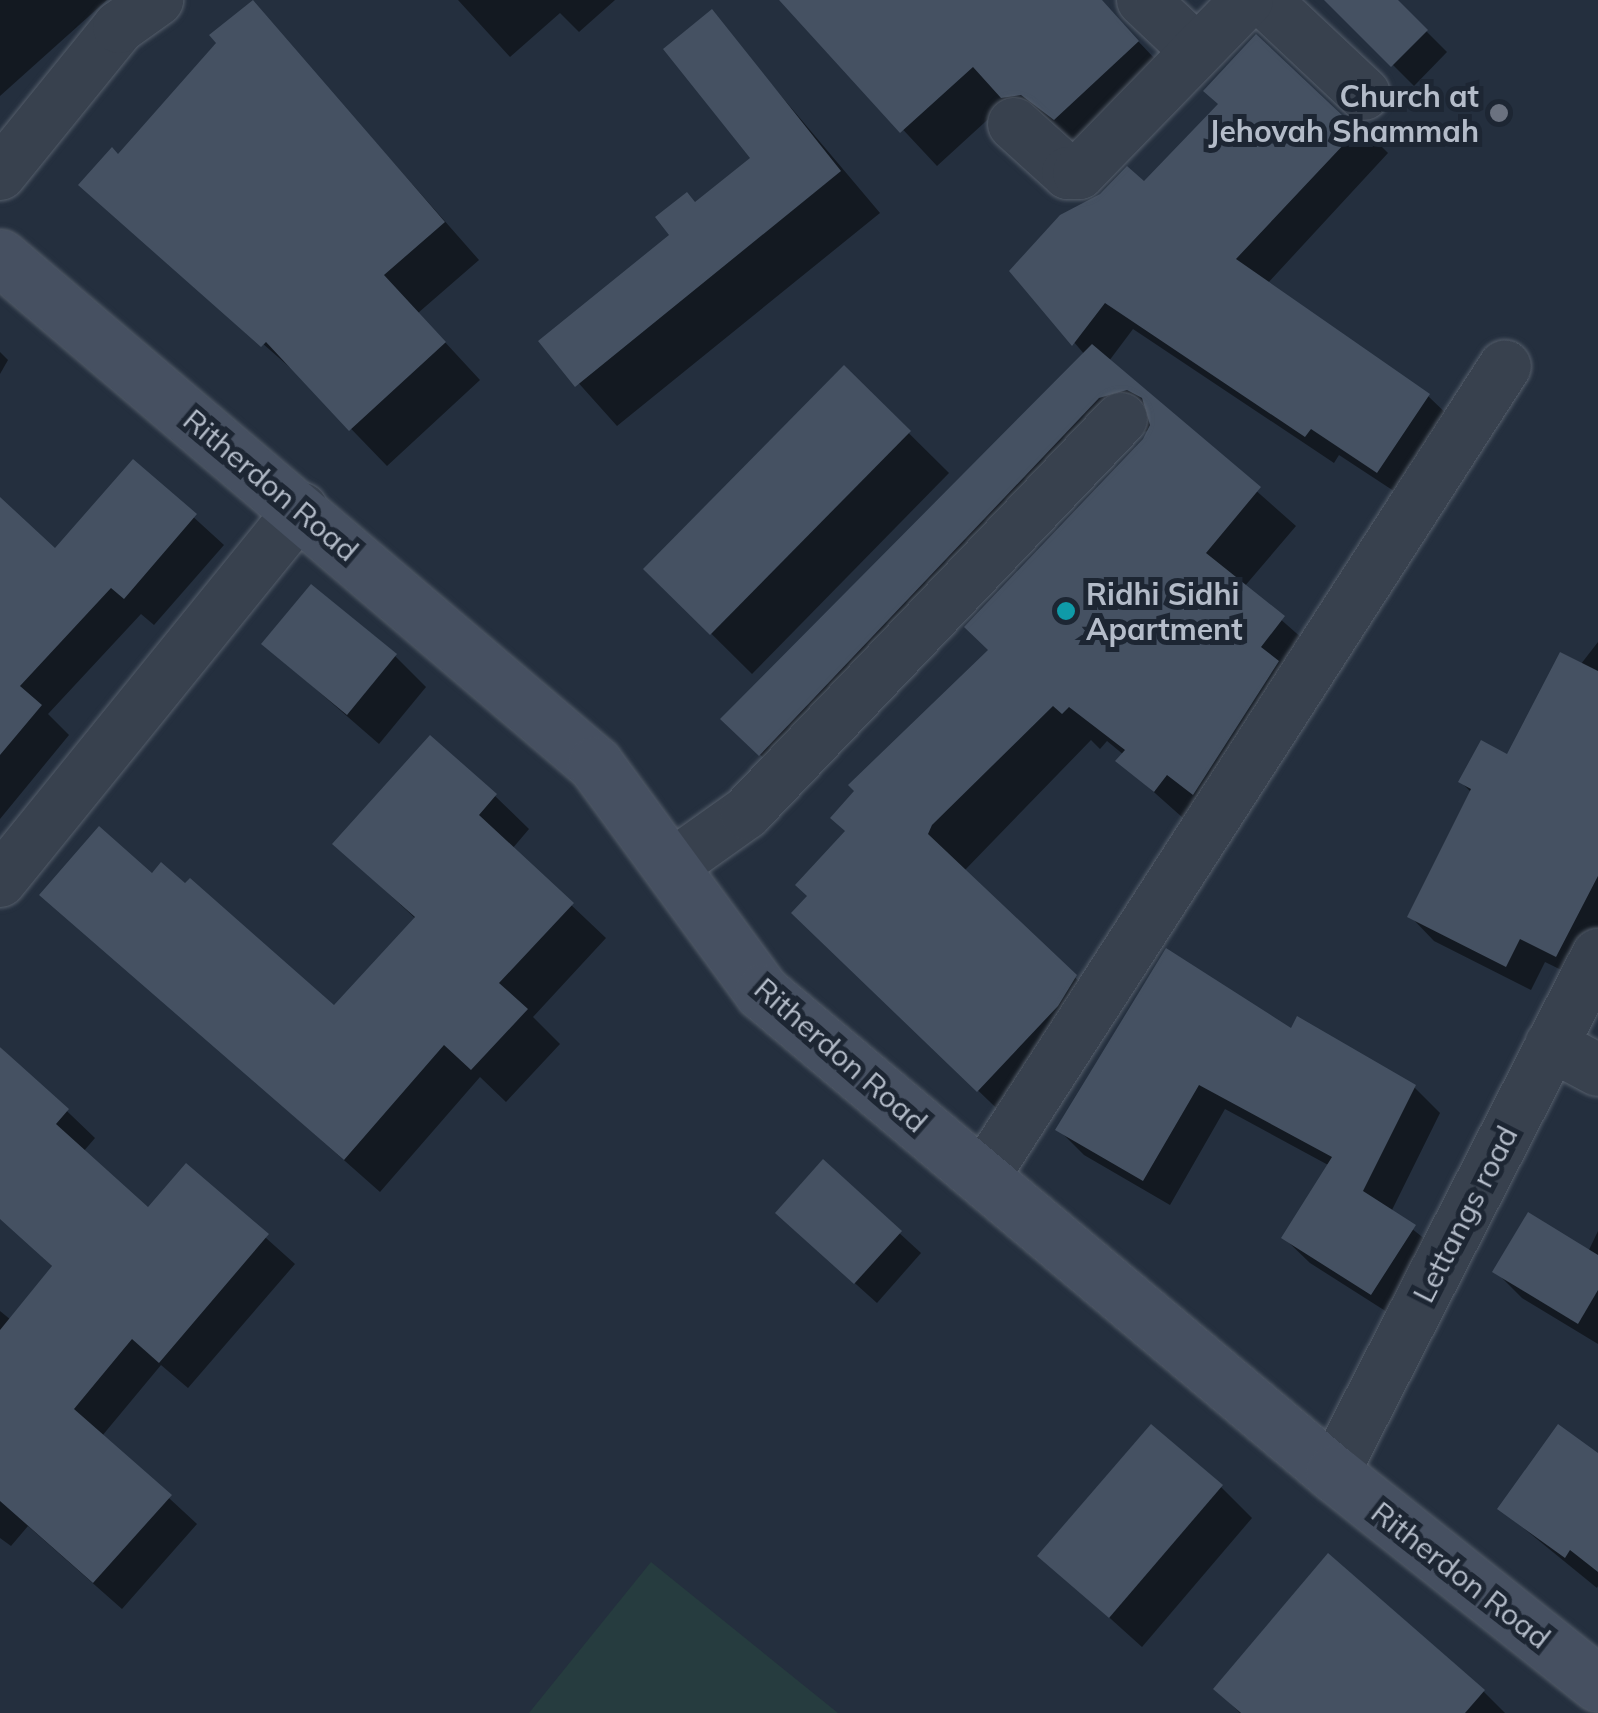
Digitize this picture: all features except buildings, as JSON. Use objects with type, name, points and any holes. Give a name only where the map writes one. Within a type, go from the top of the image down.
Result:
[{"type":"main road","name":"Ritherdon Road","points":[[0,257],[301,509],[595,764],[762,992],[1332,1473],[1598,1684]]},
{"type":"street","points":[[0,174],[118,27],[157,0]]},
{"type":"street","points":[[1144,0],[1194,48]]},
{"type":"street","points":[[1014,124],[1074,175],[1194,48],[1247,0]]},
{"type":"street","points":[[1264,0],[1364,94]]},
{"type":"street","points":[[982,1177],[1505,366]]},
{"type":"street","points":[[670,866],[746,813],[1121,419]]},
{"type":"street","points":[[0,881],[301,509]]},
{"type":"street","name":"Lettangs road","points":[[1332,1473],[1598,955]]},
{"type":"street","points":[[1550,1045],[1598,1070]]},
{"type":"green space","points":[[651,1562],[838,1713],[529,1713]]},
{"type":"place","name":"Church at Jehovah Shammah","points":[[1499,113]]},
{"type":"place","name":"Ridhi Sidhi Apartment","points":[[1066,611]]}]
